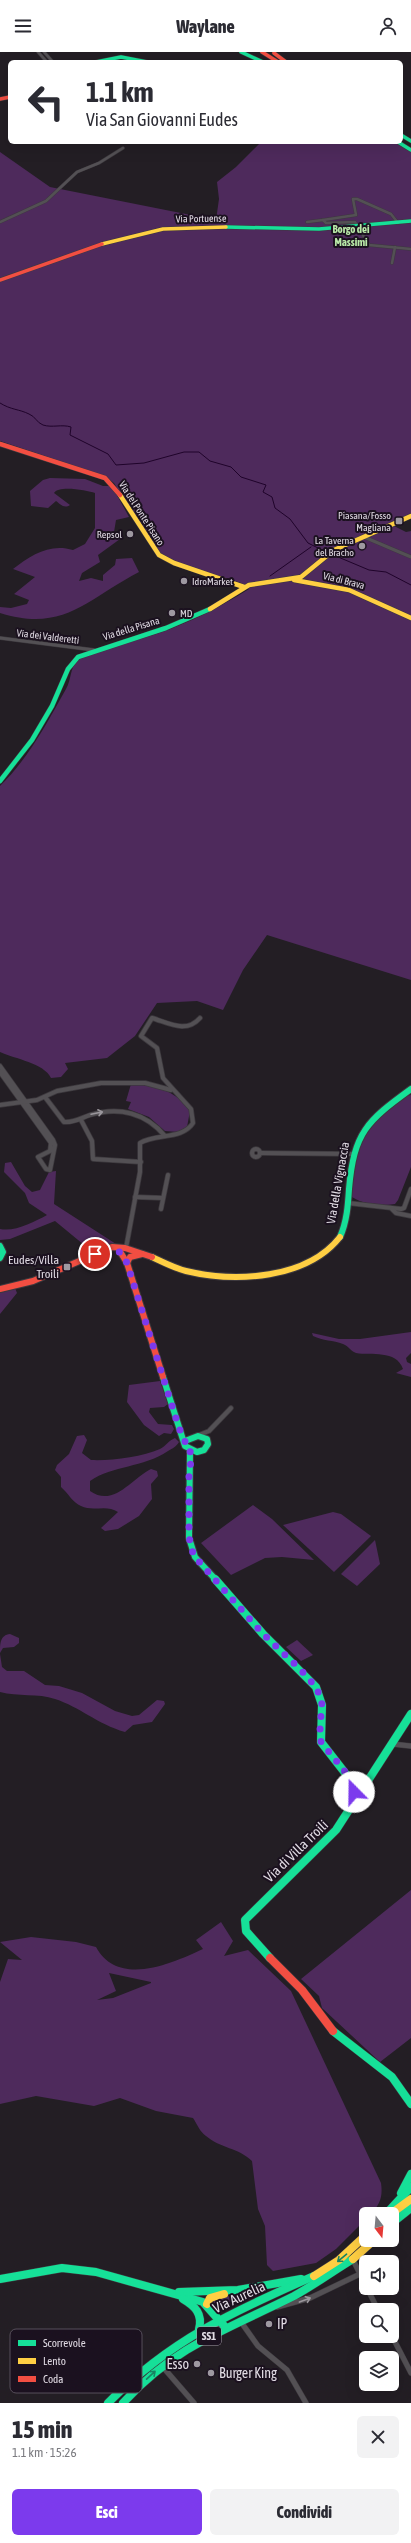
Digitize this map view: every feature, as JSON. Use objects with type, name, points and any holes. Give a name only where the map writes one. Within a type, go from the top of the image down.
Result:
[{"type":"main road","points":[[256,52],[268,60]]},
{"type":"main road","points":[[262,52],[275,60]]},
{"type":"main road","points":[[272,52],[283,60]]},
{"type":"main road","points":[[243,53],[255,60]]},
{"type":"main road","points":[[243,53],[259,60]]},
{"type":"main road","points":[[107,60],[124,57],[138,60]]},
{"type":"main road","points":[[401,144],[411,150]]},
{"type":"main road","name":"Via Portuense","points":[[0,280],[133,233],[208,226],[327,230],[360,229],[411,221]]},
{"type":"main road","name":"Via del Ponte Pisano","points":[[0,444],[103,477],[114,486],[159,555],[174,563],[244,587]]},
{"type":"main road","name":"Via della Pisana","points":[[0,782],[37,732],[59,693],[71,663],[80,656],[94,650],[166,628],[212,608],[244,587],[262,581],[291,580],[306,575],[332,551],[411,516]]},
{"type":"main road","name":"Via di Brava","points":[[291,580],[349,590],[411,618]]},
{"type":"main road","name":"Via della Vignaccia","points":[[0,1289],[33,1280],[106,1250],[124,1249],[142,1254],[181,1269],[206,1274],[255,1273],[296,1266],[318,1258],[332,1249],[341,1231],[348,1204],[356,1138],[364,1125],[411,1089]]},
{"type":"main road","points":[[0,1246],[3,1252],[0,1258]]},
{"type":"main road","points":[[124,1249],[127,1263],[185,1441],[185,1446],[190,1450],[198,1452]]},
{"type":"main road","points":[[127,1263],[130,1257],[142,1254]]},
{"type":"main road","points":[[182,1432],[207,1439],[207,1448],[198,1452],[191,1460]]},
{"type":"main road","points":[[185,1441],[195,1436]]},
{"type":"main road","points":[[190,1450],[189,1529],[190,1546],[195,1557],[263,1634],[301,1670],[316,1687],[322,1701],[320,1730],[321,1742],[349,1778],[355,1799]]},
{"type":"main road","points":[[355,1799],[411,1714]]},
{"type":"main road","name":"Via di Villa Troili","points":[[355,1799],[332,1835],[250,1913],[245,1920],[245,1928],[252,1940],[302,1990],[329,2028],[392,2077],[411,2104]]},
{"type":"main road","points":[[396,2202],[411,2174]]},
{"type":"main road","points":[[392,2207],[411,2187]]},
{"type":"main road","points":[[399,2208],[411,2199]]},
{"type":"main road","points":[[399,2217],[411,2208]]},
{"type":"main road","points":[[399,2217],[411,2211]]},
{"type":"main road","name":"Via Aurelia","points":[[142,2368],[199,2329],[314,2276],[339,2260],[359,2241]]},
{"type":"main road","name":"Via Aurelia","points":[[142,2384],[161,2365],[190,2346],[329,2277],[366,2247]]},
{"type":"main road","points":[[0,2279],[47,2269],[74,2268],[170,2292],[207,2304],[226,2328]]},
{"type":"main road","points":[[207,2304],[207,2300],[213,2297],[238,2290],[314,2276]]},
{"type":"main road","points":[[170,2292],[238,2290]]},
{"type":"main road","points":[[170,2292],[193,2304],[198,2309],[202,2321],[199,2329]]},
{"type":"main road","name":"Via Aurelia","points":[[108,2403],[118,2393]]},
{"type":"main road","name":"Via Aurelia","points":[[123,2403],[133,2393]]},
{"type":"street","points":[[38,52],[45,60]]},
{"type":"street","points":[[40,55],[46,53]]},
{"type":"street","points":[[0,222],[46,201],[62,188],[77,172],[99,162],[123,148]]},
{"type":"street","points":[[307,222],[356,215],[353,199],[391,214],[398,223]]},
{"type":"street","points":[[323,220],[326,223],[327,230]]},
{"type":"street","points":[[326,223],[353,221],[360,229],[369,245],[411,249]]},
{"type":"street","points":[[392,262],[395,248]]},
{"type":"street","points":[[364,537],[411,557]]},
{"type":"street","name":"Via dei Valderetti","points":[[0,638],[66,645],[94,650]]},
{"type":"street","points":[[124,1249],[141,1162],[142,1142],[184,1132],[193,1123],[191,1110],[162,1078],[157,1048],[141,1037],[151,1020],[154,1018],[186,1028],[195,1025],[200,1018]]},
{"type":"street","points":[[0,1066],[53,1140],[53,1155],[49,1170],[38,1157],[51,1150],[52,1144],[25,1102],[0,1072]]},
{"type":"street","points":[[0,1105],[25,1102],[45,1097],[64,1089],[107,1082],[148,1083],[173,1091]]},
{"type":"street","points":[[45,1097],[62,1121],[72,1123],[99,1112],[127,1112],[154,1123],[165,1136]]},
{"type":"street","points":[[81,1120],[92,1140],[93,1159],[141,1162]]},
{"type":"street","points":[[261,1152],[353,1154]]},
{"type":"street","points":[[45,1154],[53,1155]]},
{"type":"street","points":[[41,1162],[51,1162]]},
{"type":"street","points":[[161,1210],[162,1198],[168,1175]]},
{"type":"street","points":[[348,1204],[392,1209],[404,1208],[411,1189]]},
{"type":"street","points":[[135,1197],[162,1198]]},
{"type":"street","points":[[392,1209],[396,1213],[411,1216]]},
{"type":"street","points":[[195,1436],[209,1431],[231,1408]]},
{"type":"street","points":[[207,1439],[209,1431]]},
{"type":"street","points":[[392,1744],[411,1746]]},
{"type":"street","points":[[353,2259],[359,2272]]},
{"type":"street","name":"Via Aurelia","points":[[267,2309],[304,2300],[359,2274]]},
{"type":"street","points":[[240,2321],[258,2346],[287,2370],[306,2403]]},
{"type":"street","points":[[396,2343],[411,2373]]},
{"type":"street","points":[[161,2365],[194,2403]]},
{"type":"shaded area","points":[[259,144],[399,144],[411,151],[411,514],[390,524],[406,532],[411,531],[411,980],[267,935],[243,970],[223,1010],[197,1001],[157,1003],[135,1036],[107,1058],[65,1063],[68,1069],[61,1077],[51,1078],[36,1065],[0,1052],[0,786],[28,752],[52,715],[66,689],[72,670],[79,659],[95,651],[168,630],[216,608],[249,589],[241,583],[174,562],[160,555],[114,483],[105,476],[0,441],[0,152],[50,187],[216,220],[219,199],[217,182],[236,167]]},
{"type":"shaded area","points":[[50,478],[85,479],[103,486],[112,486],[129,517],[116,520],[114,532],[120,539],[98,555],[100,562],[82,573],[79,581],[91,578],[103,581],[103,575],[115,565],[116,559],[132,558],[139,572],[89,602],[58,616],[41,619],[22,618],[0,613],[0,607],[11,608],[27,604],[29,600],[14,594],[35,577],[13,569],[34,555],[49,549],[65,548],[73,550],[85,544],[95,528],[95,493],[80,490],[61,489],[54,493],[70,505],[64,506],[56,501],[48,508],[31,506],[30,491],[43,480]]},
{"type":"shaded area","points":[[131,1084],[156,1087],[171,1093],[178,1098],[190,1111],[187,1127],[178,1132],[165,1131],[149,1117],[128,1109],[131,1102],[126,1101]]},
{"type":"shaded area","points":[[411,1095],[411,1167],[398,1200],[395,1204],[378,1205],[357,1200],[352,1197],[355,1153],[359,1137],[367,1125],[383,1112],[405,1096]]},
{"type":"shaded area","points":[[11,1162],[25,1186],[32,1192],[40,1190],[49,1172],[56,1171],[54,1204],[116,1244],[89,1249],[55,1221],[10,1239],[0,1240],[0,1229],[6,1230],[18,1228],[47,1215],[29,1203],[25,1193],[4,1172],[5,1163]]},
{"type":"shaded area","points":[[15,1288],[17,1293],[0,1314],[0,1291]]},
{"type":"shaded area","points":[[411,1332],[411,1353],[406,1358],[407,1362],[411,1364],[411,1377],[396,1373],[403,1369],[395,1358],[382,1355],[356,1353],[345,1345],[317,1338],[313,1336],[312,1333],[339,1339],[360,1339]]},
{"type":"shaded area","points":[[160,1381],[168,1404],[164,1407],[150,1408],[149,1412],[158,1424],[172,1425],[174,1429],[171,1434],[164,1433],[159,1436],[144,1425],[127,1402],[129,1385]]},
{"type":"shaded area","points":[[84,1435],[87,1440],[82,1453],[91,1460],[116,1459],[135,1456],[160,1449],[175,1438],[179,1442],[177,1445],[158,1457],[108,1472],[90,1481],[90,1491],[99,1495],[107,1496],[122,1490],[151,1469],[157,1471],[158,1476],[151,1484],[152,1499],[139,1516],[118,1529],[105,1531],[101,1528],[118,1512],[105,1508],[86,1508],[78,1505],[61,1487],[61,1477],[55,1470],[57,1465],[69,1454],[77,1436]]},
{"type":"shaded area","points":[[253,1505],[272,1519],[314,1560],[282,1557],[265,1558],[231,1575],[201,1543]]},
{"type":"shaded area","points":[[333,1512],[341,1514],[371,1536],[334,1572],[283,1525]]},
{"type":"shaded area","points":[[375,1540],[380,1564],[357,1586],[341,1574]]},
{"type":"shaded area","points":[[10,1634],[19,1638],[19,1643],[14,1647],[3,1648],[0,1653],[2,1638]]},
{"type":"shaded area","points":[[297,1640],[313,1655],[301,1661],[286,1647]]},
{"type":"shaded area","points":[[0,1654],[2,1667],[7,1671],[24,1671],[45,1685],[59,1686],[82,1693],[115,1711],[132,1716],[139,1715],[157,1700],[164,1701],[165,1704],[152,1722],[133,1725],[125,1732],[115,1729],[73,1706],[55,1699],[42,1696],[0,1692]]},
{"type":"shaded area","points":[[411,1890],[411,2038],[380,2062],[322,2008],[319,1996],[301,1979]]},
{"type":"shaded area","points":[[221,1922],[233,1941],[224,1956],[248,1950],[291,1991],[381,2183],[382,2192],[379,2203],[376,2207],[359,2207],[359,2226],[336,2249],[316,2263],[273,2271],[267,2265],[265,2226],[258,2209],[252,2161],[241,2153],[211,2140],[202,2132],[193,2118],[156,2111],[120,2098],[94,2106],[36,2096],[0,2104],[0,1982],[8,1959],[22,1960],[0,1942],[31,1937],[76,1942],[96,1947],[106,1959],[118,1967],[132,1969],[146,1969],[162,1965],[203,1949],[196,1940]],"holes":[[[109,1973],[151,1983],[113,1998],[97,2000],[116,1991]]]},
{"type":"shaded area","points":[[261,2291],[220,2312],[213,2301],[218,2298]]},
{"type":"waterway","points":[[0,403],[31,415],[43,425],[71,427],[70,435],[108,454],[116,465],[144,463],[184,452],[199,452],[210,461],[231,467],[241,477],[266,485],[263,492],[272,497],[275,508],[290,519],[308,543],[328,553]]},
{"type":"waterway","points":[[270,576],[311,547]]},
{"type":"waterway","points":[[331,554],[369,570],[386,572],[411,585]]},
{"type":"traffic: fast","points":[[241,52],[259,60]]},
{"type":"traffic: fast","points":[[106,60],[121,57],[137,60]]},
{"type":"traffic: fast","points":[[403,136],[411,141]]},
{"type":"traffic: fast","points":[[401,144],[411,150]]},
{"type":"traffic: fast","points":[[226,227],[249,229],[319,229],[411,221]]},
{"type":"traffic: fast","points":[[0,781],[32,740],[52,706],[68,669],[78,657],[166,628],[210,609]]},
{"type":"traffic: fast","points":[[340,1237],[346,1220],[351,1169],[358,1140],[364,1129],[372,1120],[411,1089]]},
{"type":"traffic: fast","points":[[0,1246],[3,1252],[0,1258]]},
{"type":"traffic: fast","points":[[163,1377],[185,1446],[197,1452],[204,1450],[208,1444],[207,1439],[198,1436],[190,1437],[185,1441]]},
{"type":"traffic: fast","points":[[190,1451],[189,1538],[195,1557],[263,1634],[316,1687],[322,1705],[321,1742],[349,1778],[355,1799]]},
{"type":"traffic: fast","points":[[270,1958],[246,1931],[245,1920],[336,1830],[411,1714]]},
{"type":"traffic: fast","points":[[333,2031],[392,2077],[411,2104]]},
{"type":"traffic: fast","points":[[401,2193],[411,2174]]},
{"type":"traffic: fast","points":[[392,2207],[411,2187]]},
{"type":"traffic: fast","points":[[399,2217],[411,2208]]},
{"type":"traffic: fast","points":[[142,2382],[173,2357],[202,2339],[295,2295],[353,2259]]},
{"type":"traffic: fast","points":[[0,2279],[62,2268],[96,2272],[203,2302],[226,2328]]},
{"type":"traffic: fast","points":[[142,2370],[178,2343],[204,2328],[257,2301],[314,2276]]},
{"type":"traffic: fast","points":[[179,2292],[238,2290],[301,2279]]},
{"type":"traffic: fast","points":[[183,2299],[198,2311],[200,2315],[199,2329]]},
{"type":"traffic: fast","points":[[108,2403],[118,2393]]},
{"type":"traffic: fast","points":[[123,2403],[132,2393]]},
{"type":"traffic: slow","points":[[102,244],[132,235],[163,229],[195,226],[226,227]]},
{"type":"traffic: slow","points":[[120,495],[159,555],[174,563],[244,587]]},
{"type":"traffic: slow","points":[[210,609],[249,585],[301,577],[334,550],[411,516]]},
{"type":"traffic: slow","points":[[294,580],[349,590],[411,618]]},
{"type":"traffic: slow","points":[[152,1257],[177,1268],[192,1272],[229,1276],[273,1273],[314,1261],[329,1251],[340,1237]]},
{"type":"traffic: slow","points":[[399,2208],[411,2199]]},
{"type":"traffic: slow","points":[[314,2276],[339,2260],[359,2241]]},
{"type":"traffic: slow","points":[[353,2259],[366,2247]]},
{"type":"traffic: slow","points":[[207,2304],[210,2298],[224,2294]]},
{"type":"traffic: jam","points":[[262,52],[275,60]]},
{"type":"traffic: jam","points":[[274,53],[283,60]]},
{"type":"traffic: jam","points":[[0,99],[8,97]]},
{"type":"traffic: jam","points":[[0,280],[102,244]]},
{"type":"traffic: jam","points":[[0,444],[105,478],[120,495]]},
{"type":"traffic: jam","points":[[0,1289],[33,1281],[112,1247],[125,1248],[152,1257]]},
{"type":"traffic: jam","points":[[121,1253],[127,1263],[163,1377]]},
{"type":"traffic: jam","points":[[127,1263],[130,1257],[142,1254]]},
{"type":"traffic: jam","points":[[270,1958],[302,1990],[333,2031]]},
{"type":"place","name":"Piasana/Fosso Magliana","points":[[399,521]]},
{"type":"place","name":"Repsol","points":[[130,534]]},
{"type":"place","name":"La Taverna del Bracho","points":[[362,546]]},
{"type":"place","name":"IdroMarket","points":[[184,581]]},
{"type":"place","name":"MD","points":[[172,613]]},
{"type":"place","name":"Eudes/Villa Troili","points":[[67,1267]]},
{"type":"place","name":"IP","points":[[269,2324]]},
{"type":"place","name":"Esso","points":[[197,2364]]},
{"type":"place","name":"Burger King","points":[[211,2373]]},
{"type":"district","name":"Borgo dei Massimi","points":[[351,235]]},
{"type":"route","points":[[95,1254],[106,1250],[117,1251],[122,1253],[127,1263],[179,1428],[185,1441],[184,1445],[190,1450],[189,1538],[190,1546],[195,1557],[204,1570],[263,1634],[311,1680],[319,1691],[322,1701],[320,1730],[321,1742],[324,1748],[347,1774],[352,1782],[354,1792]]}]
